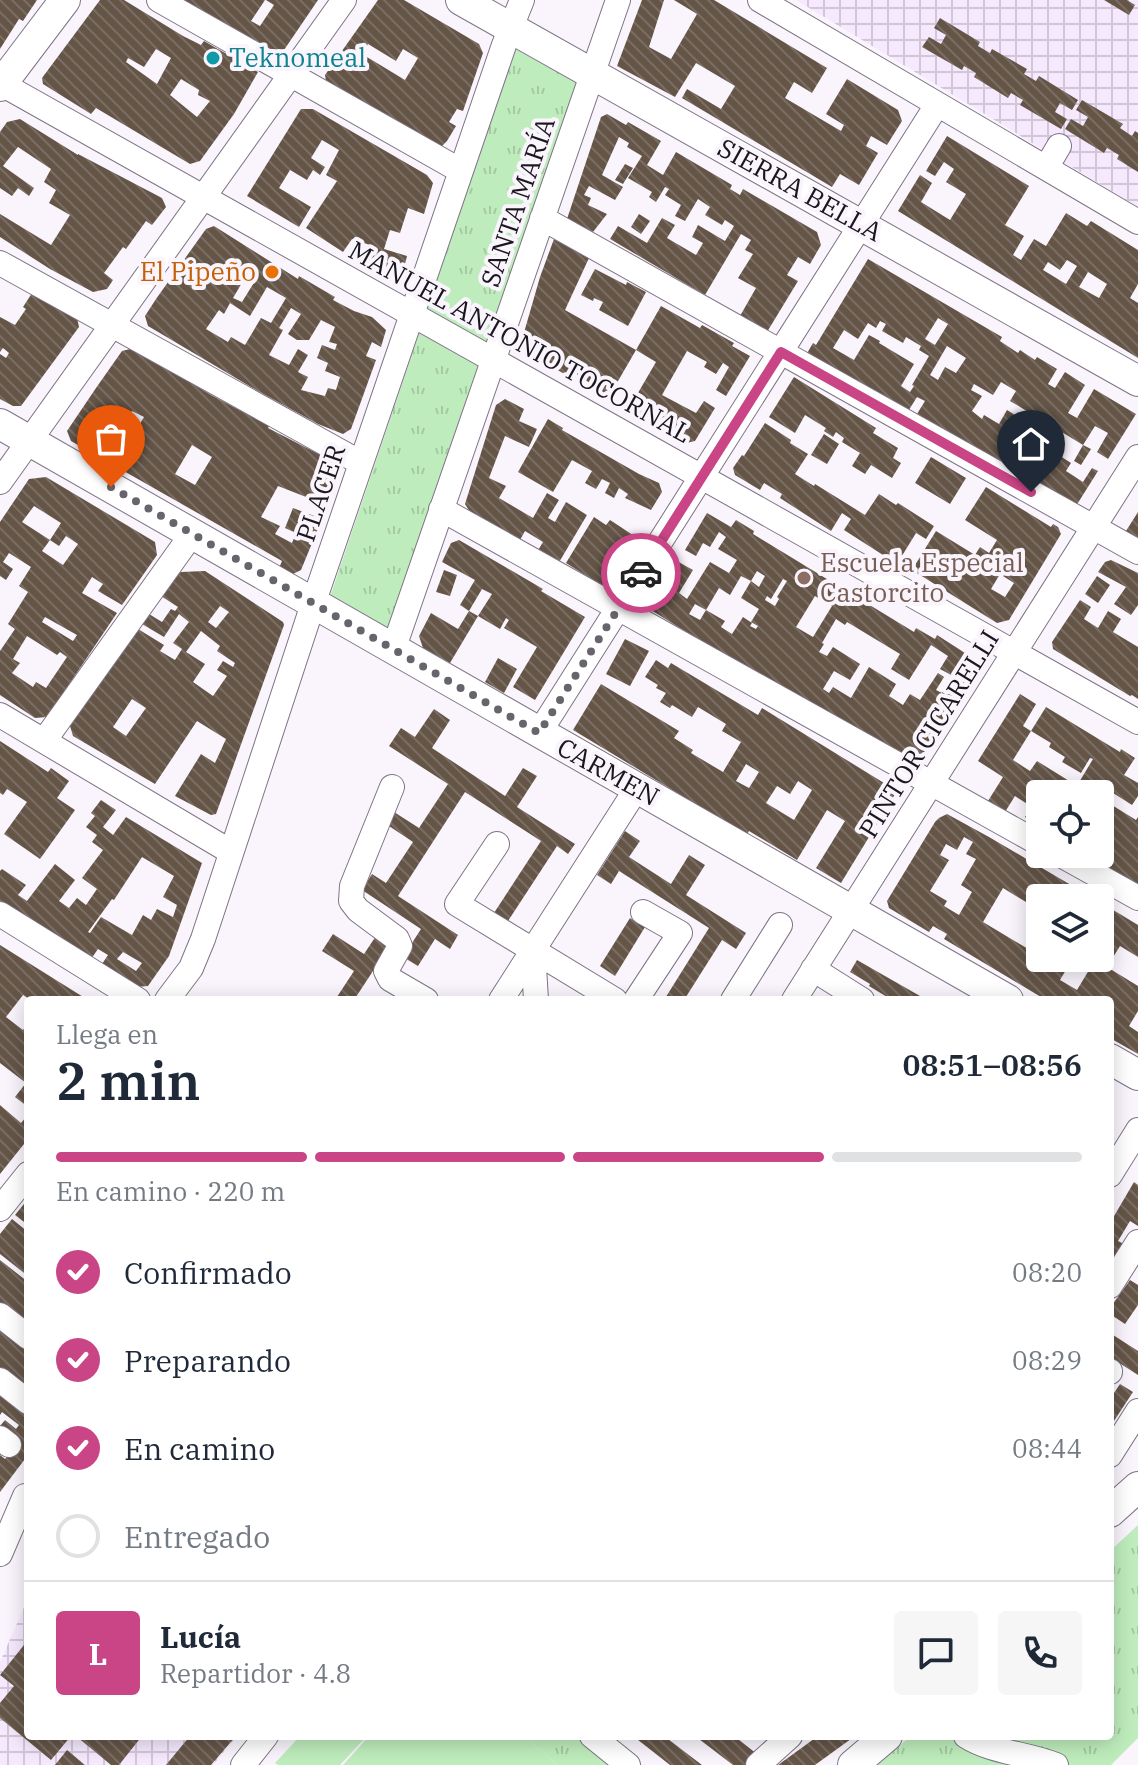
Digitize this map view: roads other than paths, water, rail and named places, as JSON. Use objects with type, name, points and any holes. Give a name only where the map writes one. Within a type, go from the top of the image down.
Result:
[{"type":"main road","points":[[1,84],[65,0]]},
{"type":"main road","name":"SIERRA BELLA","points":[[461,0],[1138,381]]},
{"type":"main road","name":"CARMEN","points":[[0,424],[1001,996]]},
{"type":"main road","points":[[1114,1061],[1138,1075]]},
{"type":"main road","points":[[1114,1508],[1138,1487]]},
{"type":"main road","points":[[853,1765],[882,1740]]},
{"type":"street","points":[[159,0],[461,171]]},
{"type":"street","points":[[0,482],[344,0]]},
{"type":"street","name":"PLACER","points":[[170,996],[195,959],[361,463],[522,0]]},
{"type":"street","name":"SANTA MARÍA","points":[[393,650],[618,0]]},
{"type":"street","points":[[760,0],[1138,222]]},
{"type":"street","name":"MANUEL ANTONIO TOCORNAL","points":[[1,84],[1138,722]]},
{"type":"street","points":[[539,733],[937,105]]},
{"type":"street","points":[[1046,168],[1059,146]]},
{"type":"street","points":[[542,218],[1138,552]]},
{"type":"street","points":[[0,263],[361,463]]},
{"type":"street","name":"PINTOR CICARELLI","points":[[796,996],[1138,457]]},
{"type":"street","points":[[441,509],[1026,836]]},
{"type":"street","points":[[44,741],[192,534]]},
{"type":"street","points":[[0,715],[231,852]]},
{"type":"street","points":[[392,787],[352,886],[351,901],[358,910],[397,939],[400,946],[386,971],[390,979],[419,996]]},
{"type":"street","points":[[504,996],[637,788]]},
{"type":"street","points":[[497,844],[457,904],[608,996]]},
{"type":"street","points":[[1084,868],[1138,898]]},
{"type":"street","points":[[639,996],[680,933],[643,912]]},
{"type":"street","points":[[0,914],[132,996]]},
{"type":"street","points":[[736,996],[780,925]]},
{"type":"street","points":[[533,950],[536,996]]},
{"type":"street","points":[[813,969],[856,996]]},
{"type":"street","points":[[1120,1163],[1138,1130]]},
{"type":"street","points":[[0,1209],[24,1181]]},
{"type":"street","points":[[1114,1280],[1138,1242]]},
{"type":"street","points":[[0,1315],[24,1334]]},
{"type":"street","points":[[0,1380],[24,1399]]},
{"type":"street","points":[[1114,1449],[1138,1411]]},
{"type":"street","points":[[1,1549],[24,1498]]},
{"type":"street","points":[[243,1765],[263,1740]]},
{"type":"street","points":[[597,1740],[628,1765]]},
{"type":"street","points":[[758,1765],[786,1740]]},
{"type":"street","points":[[974,1740],[993,1749],[1056,1765]]},
{"type":"place","name":"Teknomeal","points":[[213,58]]},
{"type":"place","name":"El Pipeño","points":[[272,272]]},
{"type":"place","name":"Escuela Especial Castorcito","points":[[804,578]]}]
